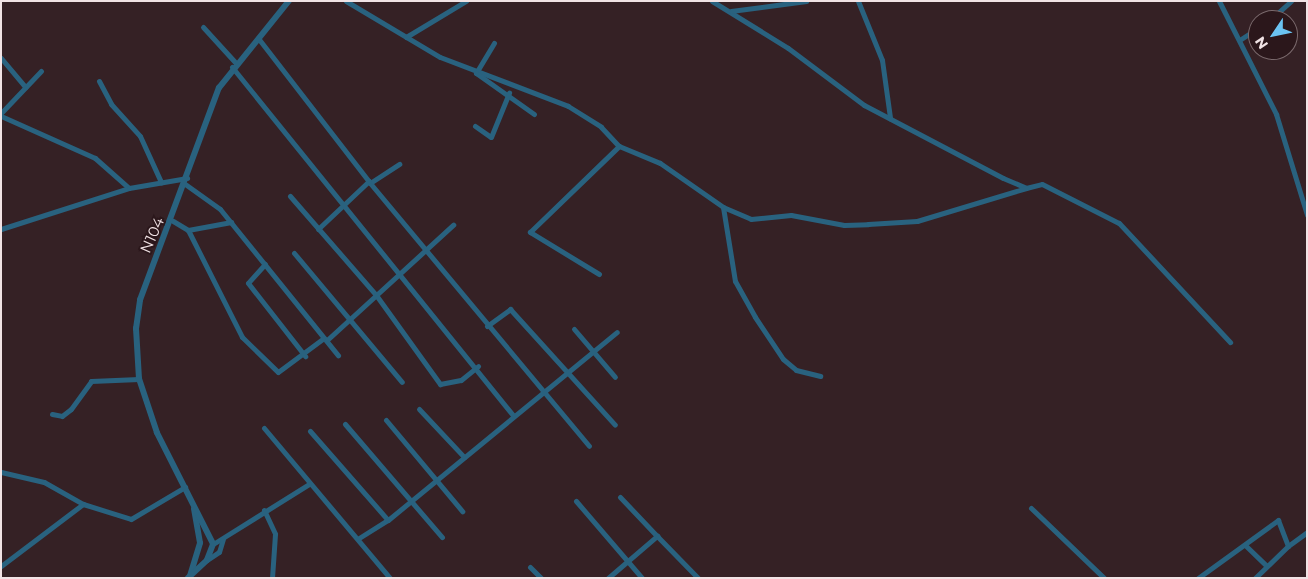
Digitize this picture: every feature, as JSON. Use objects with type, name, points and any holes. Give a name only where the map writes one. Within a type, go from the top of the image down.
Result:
[{"type":"street","name":"N104","points":[[188,577],[207,560],[213,544],[156,433],[139,379],[136,329],[140,300],[173,221],[212,104],[233,65],[289,1]]},
{"type":"street","points":[[346,1],[406,37],[476,70],[568,106],[601,127],[619,146],[660,163],[723,207],[751,219],[792,215],[844,225],[917,221],[1042,184],[1119,223],[1230,342]]},
{"type":"street","points":[[406,37],[466,1]]},
{"type":"street","points":[[712,1],[788,48],[841,91],[1026,188]]},
{"type":"street","points":[[730,12],[806,1]]},
{"type":"street","points":[[858,1],[882,60],[890,118]]},
{"type":"street","points":[[1219,1],[1241,39],[1290,150],[1289,168],[1307,215]]},
{"type":"street","points":[[1281,10],[1291,1]]},
{"type":"street","points":[[203,27],[339,204],[400,272],[478,366],[513,415]]},
{"type":"street","points":[[1241,39],[1248,34]]},
{"type":"street","points":[[258,38],[370,182],[487,326],[589,446]]},
{"type":"street","points":[[476,70],[494,43]]},
{"type":"street","points":[[1,58],[25,87]]},
{"type":"street","points":[[476,70],[509,93],[534,114]]},
{"type":"street","points":[[40,71],[1,114],[95,158],[129,188]]},
{"type":"street","points":[[99,81],[111,104],[140,136],[161,182]]},
{"type":"street","points":[[475,126],[491,137],[509,93]]},
{"type":"street","points":[[599,274],[530,232],[619,146]]},
{"type":"street","points":[[318,229],[339,204],[400,164]]},
{"type":"street","points":[[1,229],[129,188],[161,182],[186,181],[231,222],[338,355]]},
{"type":"street","points":[[290,196],[376,295],[440,384],[461,380],[478,366]]},
{"type":"street","points":[[723,207],[727,252],[735,281],[764,333],[796,370],[820,376]]},
{"type":"street","points":[[173,221],[188,230],[242,336],[278,372],[305,356],[326,339],[453,226]]},
{"type":"street","points":[[188,230],[231,222]]},
{"type":"street","points":[[294,253],[402,382]]},
{"type":"street","points":[[265,264],[248,283],[305,356]]},
{"type":"street","points":[[487,326],[510,309],[615,425]]},
{"type":"street","points":[[574,328],[615,377]]},
{"type":"street","points":[[359,538],[388,520],[566,371],[617,332]]},
{"type":"street","points":[[52,414],[62,416],[71,408],[91,381],[139,379]]},
{"type":"street","points":[[420,409],[464,457]]},
{"type":"street","points":[[386,420],[462,511]]},
{"type":"street","points":[[345,424],[412,499],[442,537]]},
{"type":"street","points":[[264,428],[309,484],[359,538],[390,578]]},
{"type":"street","points":[[310,431],[388,520]]},
{"type":"street","points":[[1,472],[44,482],[83,504],[131,519],[185,487]]},
{"type":"street","points":[[213,544],[264,510],[309,484]]},
{"type":"street","points":[[620,497],[698,578]]},
{"type":"street","name":"N104","points":[[188,577],[200,543],[191,498]]},
{"type":"street","points":[[576,500],[642,578]]},
{"type":"street","points":[[1,566],[83,504]]},
{"type":"street","points":[[1031,508],[1104,578]]},
{"type":"street","points":[[264,510],[275,534],[272,578]]},
{"type":"street","points":[[1198,578],[1278,520],[1288,546]]},
{"type":"street","points":[[1255,578],[1288,546],[1307,532]]},
{"type":"street","points":[[608,578],[657,536]]},
{"type":"street","points":[[207,560],[219,552],[223,539]]},
{"type":"street","points":[[1245,545],[1267,566]]},
{"type":"street","points":[[530,566],[541,578]]}]
